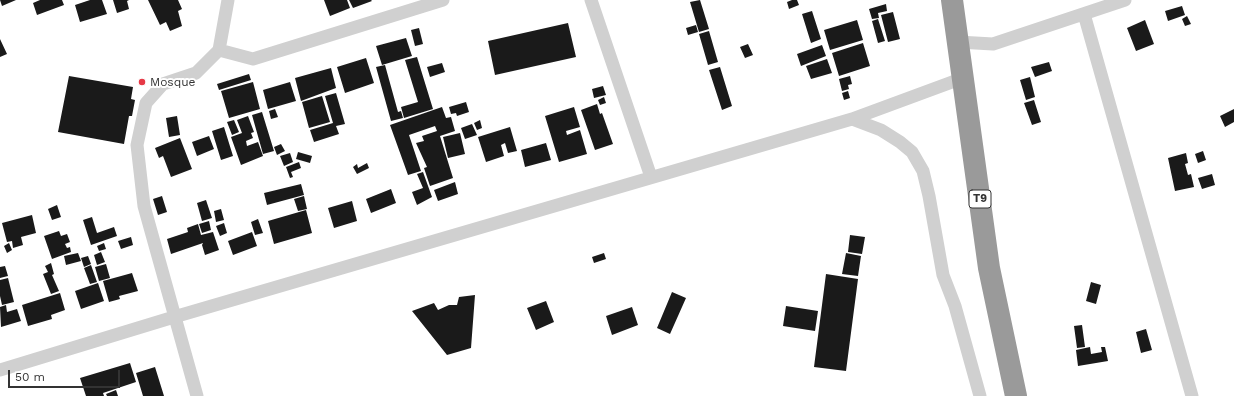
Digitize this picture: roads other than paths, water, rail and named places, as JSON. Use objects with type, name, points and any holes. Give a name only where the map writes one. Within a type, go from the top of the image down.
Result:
[{"type":"highway","name":"T9","points":[[952,0],[989,268],[1016,396]]},
{"type":"street","points":[[197,396],[144,206],[137,145],[146,103],[162,84],[196,73],[219,50],[228,0]]},
{"type":"street","points":[[219,50],[253,59],[443,0]]},
{"type":"street","points":[[591,0],[651,177]]},
{"type":"street","points":[[958,42],[993,44],[1125,0]]},
{"type":"street","points":[[1084,14],[1192,396]]},
{"type":"street","points":[[0,370],[174,317],[852,119],[963,78]]},
{"type":"street","points":[[852,119],[881,130],[900,142],[912,152],[923,171],[929,196],[942,275],[955,306],[980,396]]},
{"type":"place","name":"Mosque","points":[[142,82]]}]
